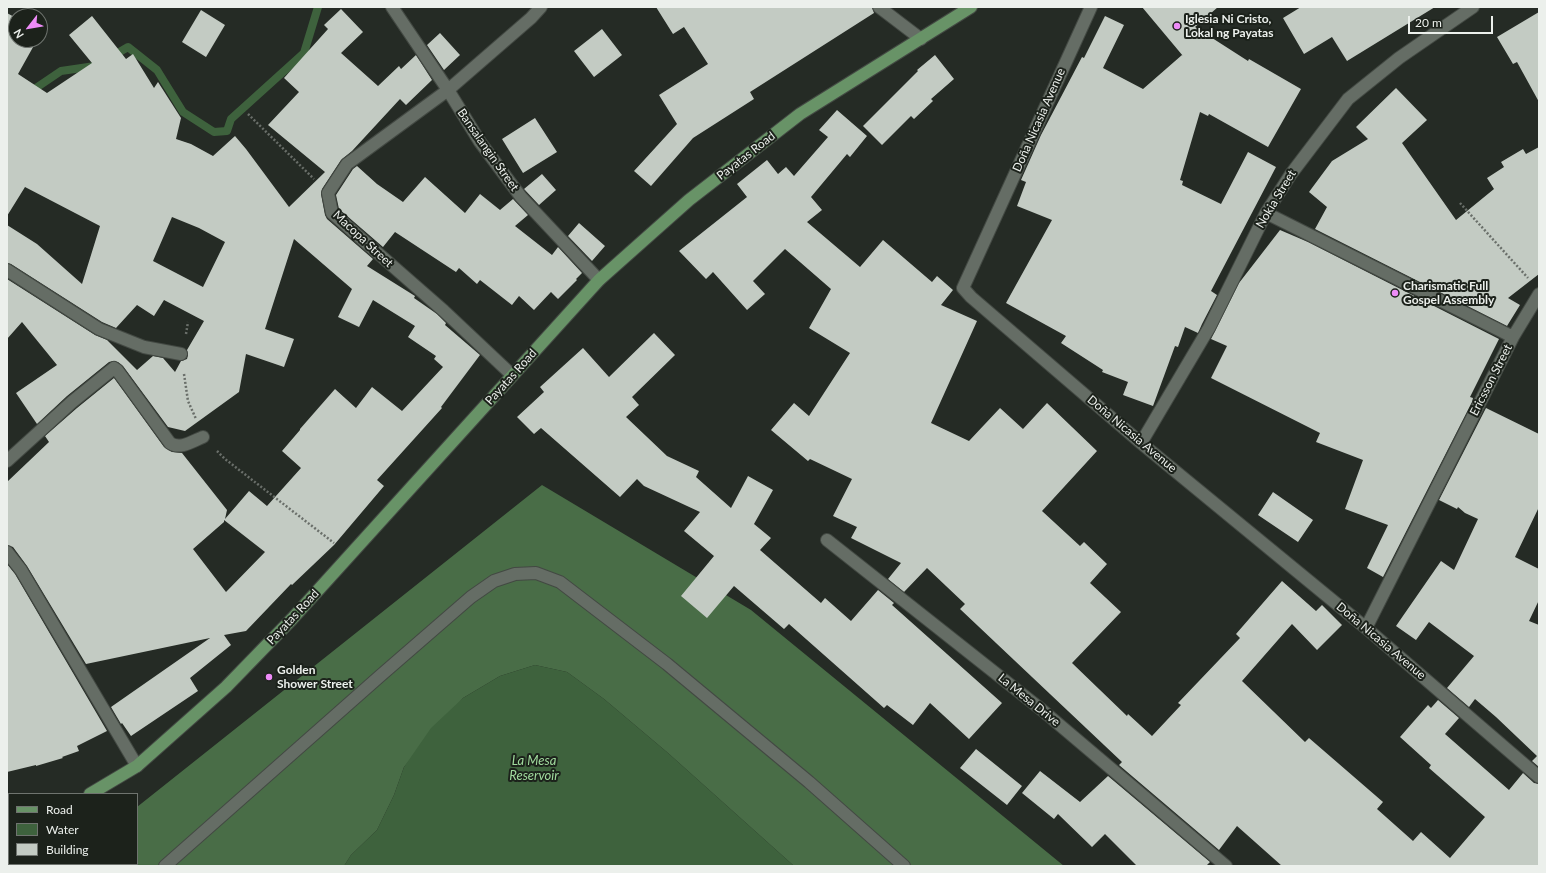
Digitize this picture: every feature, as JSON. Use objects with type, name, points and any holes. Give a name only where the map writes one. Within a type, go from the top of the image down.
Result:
[{"type":"main road","name":"Payatas Road","points":[[92,793],[136,766],[226,687],[292,619],[599,280],[689,200],[800,114],[971,7]]},
{"type":"street","name":"Bansalangin Street","points":[[392,7],[448,90],[480,142],[521,197],[599,280]]},
{"type":"street","points":[[328,193],[347,164],[448,90],[542,7]]},
{"type":"street","points":[[879,7],[921,39]]},
{"type":"street","name":"Doña Nicasia Avenue","points":[[1091,7],[963,288],[971,297],[1141,443],[1366,628],[1539,777]]},
{"type":"street","name":"Nokia Street","points":[[1141,443],[1209,328],[1266,213],[1291,174],[1348,99],[1399,58],[1473,7]]},
{"type":"street","name":"Macopa Street","points":[[328,193],[332,213],[444,311],[512,375]]},
{"type":"street","name":"Ericsson Street","points":[[1266,213],[1513,337],[1366,628]]},
{"type":"street","points":[[7,270],[99,328],[144,348],[181,354]]},
{"type":"street","points":[[1513,337],[1539,294]]},
{"type":"street","points":[[7,461],[72,402],[114,368],[117,370],[170,443],[175,446],[184,445],[203,437]]},
{"type":"street","name":"La Mesa Drive","points":[[827,540],[1042,710],[1226,866]]},
{"type":"street","points":[[7,552],[21,570],[136,766]]},
{"type":"street","points":[[165,866],[471,597],[494,581],[515,574],[536,574],[560,582],[667,664],[809,782],[904,866]]},
{"type":"path","points":[[248,114],[328,193]]},
{"type":"path","points":[[1460,203],[1528,278]]},
{"type":"path","points":[[188,322],[181,354],[188,401],[203,437],[225,459],[350,555]]},
{"type":"shaded area","points":[[542,485],[751,610],[1064,866],[794,866],[668,753],[604,699],[567,672],[535,665],[500,676],[463,698],[404,767],[394,795],[377,830],[351,855],[344,866],[23,866],[138,865],[138,806]]},
{"type":"water","name":"La Mesa Reservoir","points":[[535,665],[567,672],[604,699],[668,753],[794,866],[344,866],[351,855],[377,830],[394,795],[404,767],[431,728],[463,698],[500,676]]},
{"type":"building","points":[[656,7],[872,7],[874,13],[750,92],[754,99],[693,138],[651,186],[634,171],[677,124],[659,95],[708,64],[684,27],[673,34]]},
{"type":"building","points":[[1142,7],[1218,7],[1195,27],[1248,61],[1249,59],[1301,89],[1268,147],[1209,114],[1208,116],[1200,112],[1180,180],[1183,181],[1182,185],[1221,204],[1248,152],[1276,167],[1211,291],[1217,295],[1198,333],[1185,327],[1178,347],[1175,346],[1153,406],[1123,395],[1128,382],[1102,372],[1103,370],[1061,343],[1066,336],[1006,303],[1052,220],[1017,206],[1026,182],[1021,180],[1041,135],[1082,57],[1084,58],[1105,16],[1124,25],[1103,68],[1143,89],[1182,55],[1183,56]]},
{"type":"building","points":[[1301,7],[1435,7],[1347,61],[1332,37],[1304,54],[1283,18]]},
{"type":"building","points":[[341,9],[363,32],[341,53],[378,86],[399,66],[401,69],[416,55],[432,80],[406,105],[400,99],[352,151],[341,160],[322,189],[321,194],[325,215],[327,219],[373,259],[367,266],[415,296],[414,298],[437,314],[446,323],[445,325],[480,355],[441,407],[442,408],[377,480],[384,486],[334,545],[292,585],[291,584],[246,631],[224,635],[231,645],[190,678],[198,691],[131,736],[122,723],[121,724],[111,707],[210,638],[86,664],[27,566],[13,547],[7,545],[7,482],[49,442],[45,436],[114,378],[164,447],[172,452],[182,453],[227,510],[225,519],[249,491],[267,506],[301,468],[282,451],[335,389],[356,408],[372,387],[402,411],[443,367],[434,359],[436,356],[408,337],[415,326],[373,300],[359,327],[338,317],[352,289],[294,239],[265,329],[294,339],[284,367],[246,354],[239,392],[185,431],[168,427],[123,366],[118,362],[113,361],[109,362],[67,396],[37,424],[16,393],[57,365],[22,322],[7,339],[7,279],[95,335],[107,340],[137,370],[153,356],[163,358],[175,372],[181,361],[187,359],[187,350],[204,321],[164,300],[154,316],[137,305],[116,328],[102,322],[11,264],[7,263],[7,225],[37,244],[82,284],[100,226],[25,187],[7,216],[7,13],[8,48],[33,48],[18,74],[47,93],[92,63],[69,35],[92,16],[126,59],[133,54],[154,88],[158,82],[181,118],[176,139],[191,144],[213,156],[235,136],[289,207],[325,172],[268,125],[299,92],[284,78],[328,29],[324,25]],"holes":[[[172,217],[199,228],[225,242],[203,287],[153,261]],[[224,520],[265,552],[226,592],[193,549],[224,522]]]},
{"type":"building","points":[[201,10],[225,25],[206,57],[182,42]]},
{"type":"building","points":[[1539,12],[1539,102],[1517,62],[1513,64],[1497,37]]},
{"type":"building","points":[[602,29],[622,55],[594,77],[574,51]]},
{"type":"building","points":[[440,33],[460,55],[444,70],[427,45]]},
{"type":"building","points":[[935,55],[954,79],[931,99],[933,101],[914,119],[911,116],[882,145],[863,126],[918,71],[917,70]]},
{"type":"building","points":[[1396,88],[1427,120],[1402,143],[1456,220],[1494,189],[1487,178],[1504,167],[1501,162],[1523,149],[1526,154],[1539,147],[1539,274],[1508,298],[1520,305],[1507,326],[1315,229],[1327,207],[1309,192],[1332,161],[1368,139],[1356,127]]},
{"type":"building","points":[[837,110],[867,136],[850,157],[847,154],[811,197],[822,210],[807,222],[860,267],[883,240],[932,282],[937,276],[953,290],[941,305],[977,321],[931,423],[969,441],[1000,408],[1023,429],[1047,403],[1097,451],[1042,511],[1080,546],[1084,542],[1107,564],[1090,583],[1121,612],[1072,663],[1127,716],[1128,714],[1152,736],[1181,705],[1178,703],[1240,638],[1236,634],[1282,581],[1316,611],[1322,605],[1342,625],[1317,650],[1292,624],[1242,681],[1305,742],[1309,738],[1383,802],[1377,809],[1413,841],[1421,832],[1450,858],[1485,817],[1429,768],[1431,765],[1400,737],[1428,705],[1431,708],[1438,700],[1459,718],[1445,734],[1509,790],[1523,773],[1534,783],[1539,784],[1539,866],[1282,866],[1237,826],[1219,850],[1119,765],[1122,762],[960,609],[965,604],[927,568],[904,592],[888,579],[901,563],[851,538],[857,527],[833,516],[852,479],[810,459],[808,461],[771,430],[794,403],[809,416],[850,353],[809,328],[831,289],[785,249],[753,281],[765,294],[747,310],[713,272],[706,279],[679,251],[747,197],[737,184],[767,160],[778,174],[786,167],[794,176],[828,137],[819,130]]},
{"type":"building","points":[[535,118],[557,152],[523,173],[502,139]]},
{"type":"building","points":[[357,166],[377,184],[403,202],[425,177],[465,213],[480,194],[500,210],[513,199],[528,215],[515,226],[552,255],[558,247],[582,273],[558,299],[551,292],[534,310],[519,296],[512,305],[480,280],[477,284],[459,268],[456,272],[395,232],[383,247],[339,209],[336,195],[353,169]]},
{"type":"building","points":[[542,174],[556,190],[539,205],[524,189]]},
{"type":"building","points":[[579,223],[605,246],[592,261],[568,236]]},
{"type":"building","points":[[1280,230],[1308,242],[1499,339],[1470,397],[1473,398],[1472,402],[1383,577],[1367,568],[1388,525],[1345,509],[1363,460],[1316,442],[1320,433],[1211,378],[1227,346],[1211,339],[1239,283]]},
{"type":"building","points":[[654,333],[675,355],[632,397],[639,405],[626,417],[667,456],[699,471],[696,477],[731,508],[748,476],[773,490],[754,524],[771,538],[760,550],[821,603],[825,598],[851,621],[878,590],[894,603],[892,605],[1002,703],[969,739],[930,703],[913,725],[887,705],[884,708],[789,624],[784,629],[734,586],[707,618],[681,596],[714,556],[684,531],[700,512],[644,486],[637,479],[620,497],[541,428],[534,434],[517,417],[544,392],[540,387],[583,348],[609,377]]},
{"type":"building","points":[[1486,408],[1539,434],[1539,507],[1515,557],[1539,569],[1539,600],[1529,621],[1539,625],[1539,767],[1532,761],[1537,756],[1496,717],[1475,699],[1469,707],[1447,688],[1474,656],[1429,622],[1416,640],[1396,626],[1441,561],[1454,570],[1478,519],[1465,513],[1458,507],[1457,509],[1439,500]]},
{"type":"building","points":[[1273,492],[1313,520],[1298,542],[1258,515]]},
{"type":"building","points":[[7,564],[15,574],[107,731],[77,746],[79,751],[62,757],[63,758],[36,766],[7,772]]},
{"type":"building","points":[[976,749],[1022,786],[1007,805],[960,768]]},
{"type":"building","points":[[1040,771],[1080,802],[1108,776],[1210,862],[1206,866],[1137,866],[1105,834],[1092,847],[1058,814],[1054,819],[1022,793]]},
{"type":"waterway","points":[[111,57],[128,47],[157,70],[183,112],[214,132],[227,131],[231,119],[304,53],[318,7]]},
{"type":"waterway","points":[[30,92],[61,71],[95,66]]},
{"type":"place","name":"Iglesia Ni Cristo, Lokal ng Payatas","points":[[1177,26]]},
{"type":"place","name":"Charismatic Full Gospel Assembly","points":[[1395,293]]},
{"type":"place","name":"Golden Shower Street","points":[[269,677]]}]
